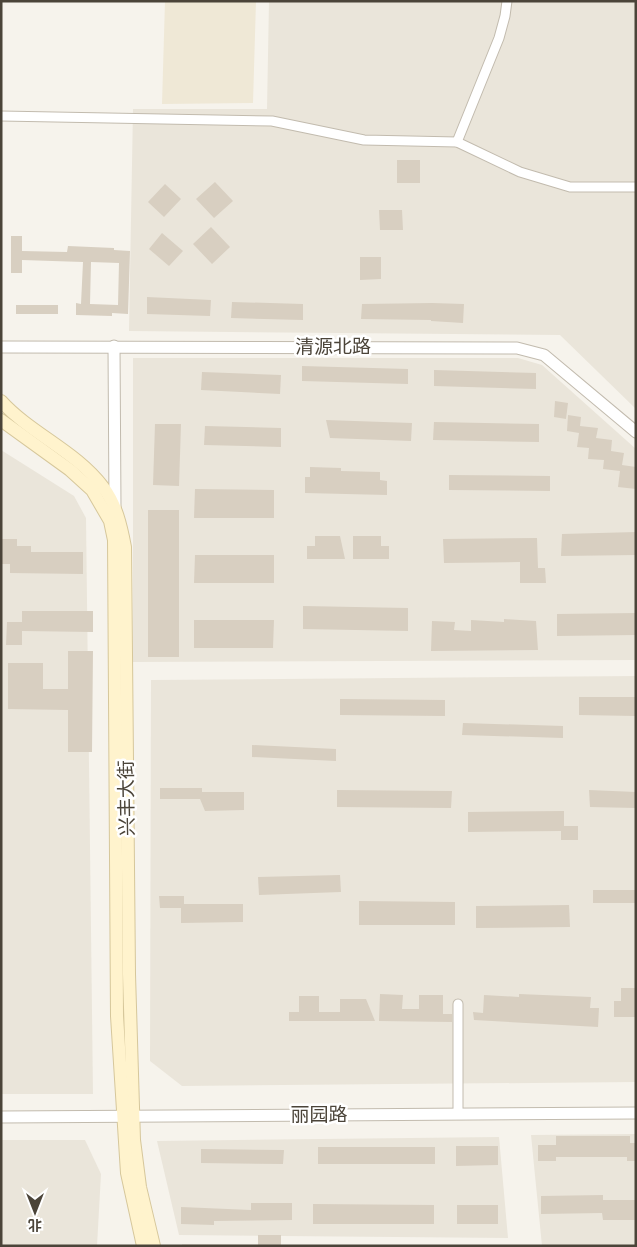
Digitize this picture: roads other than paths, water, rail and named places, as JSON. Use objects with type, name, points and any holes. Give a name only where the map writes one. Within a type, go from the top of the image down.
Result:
[{"type":"main road","name":"兴丰大街","points":[[1,401],[14,415],[90,471],[104,488],[115,508],[125,547],[129,974],[127,1173],[142,1246]]},
{"type":"main road","name":"兴丰大街","points":[[1,420],[70,470],[92,490],[110,521],[114,540],[117,1016],[127,1116],[134,1140],[140,1187],[154,1246]]},
{"type":"street","points":[[457,142],[499,38],[507,1]]},
{"type":"street","points":[[1,116],[272,121],[364,140],[457,142],[520,172],[570,187],[636,187]]},
{"type":"street","points":[[114,346],[115,508]]},
{"type":"street","name":"清源北路","points":[[1,347],[517,348],[544,355],[636,432]]},
{"type":"street","points":[[458,1004],[458,1114]]},
{"type":"street","name":"丽园路","points":[[1,1117],[636,1113]]}]
